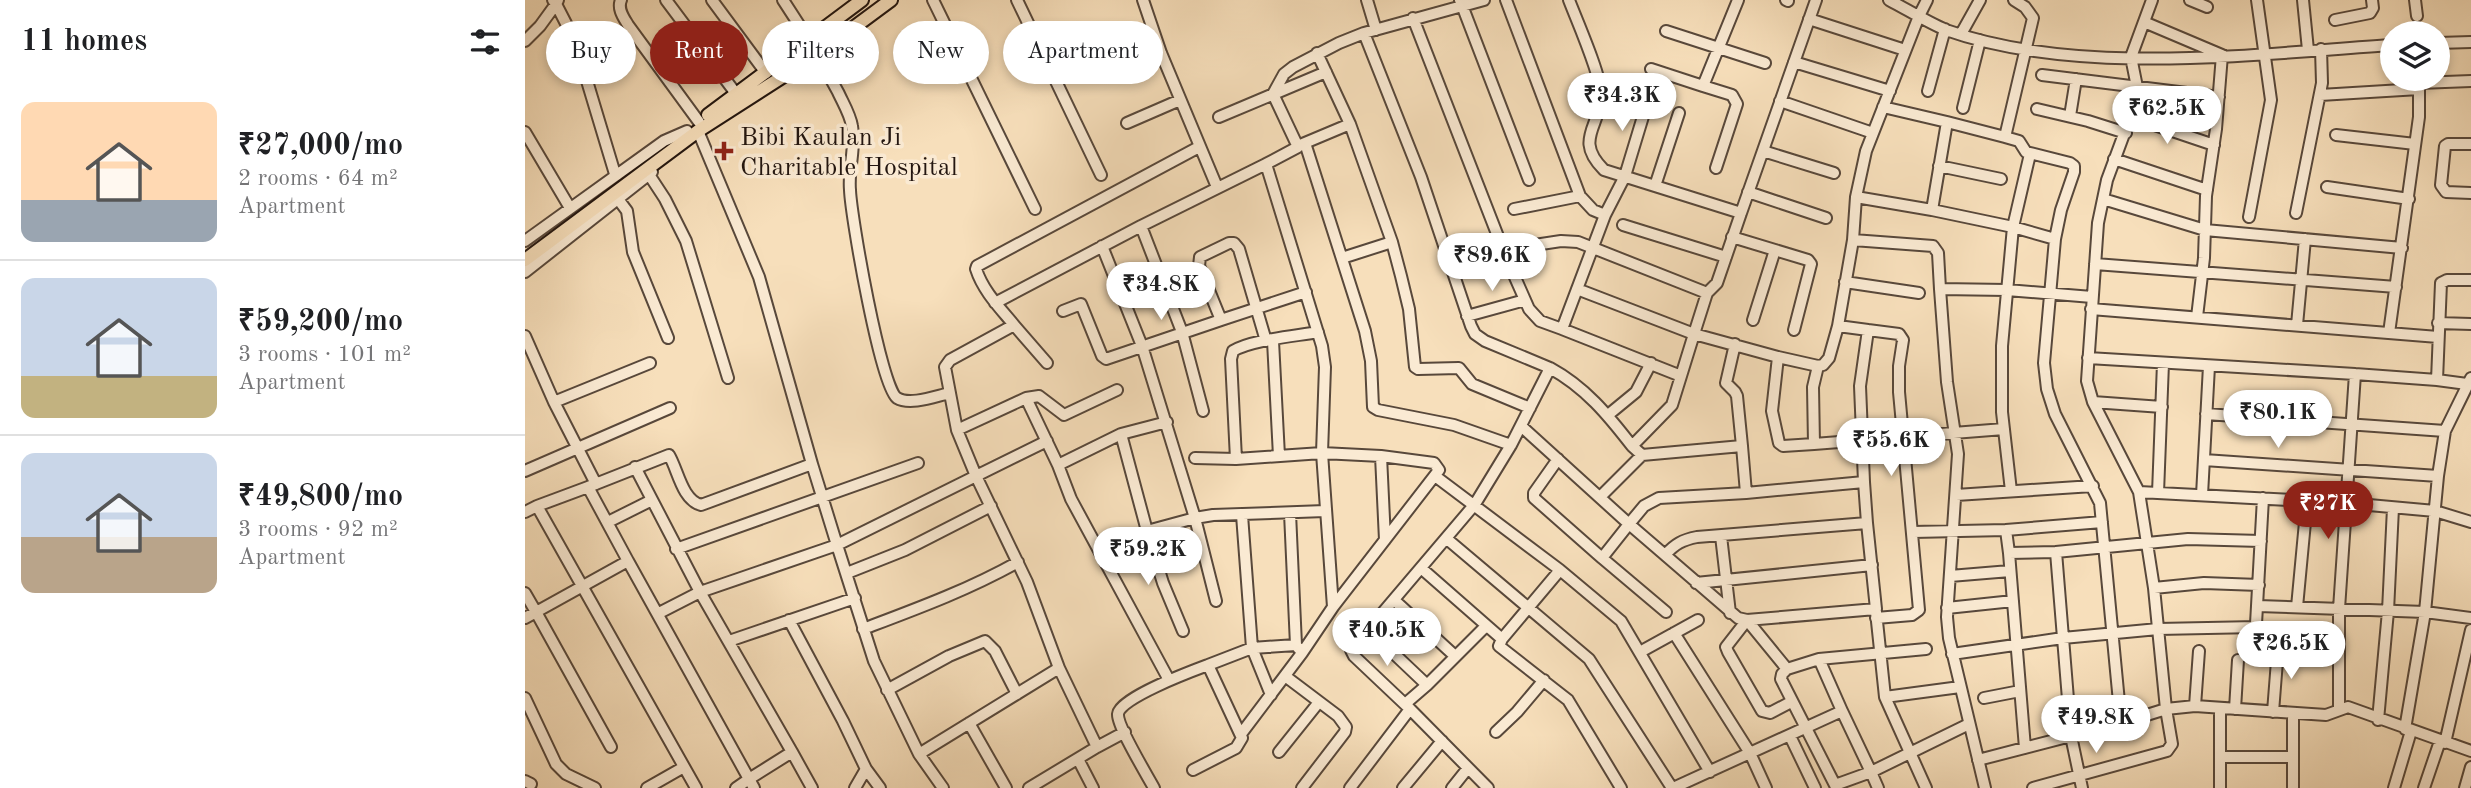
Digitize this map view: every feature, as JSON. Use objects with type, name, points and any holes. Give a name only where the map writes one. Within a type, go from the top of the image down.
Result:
[{"type":"main road","points":[[834,21],[862,0]]},
{"type":"main road","points":[[863,21],[891,0]]},
{"type":"main road","points":[[525,254],[762,75]]},
{"type":"main road","points":[[525,260],[648,172],[695,128],[768,84]]},
{"type":"street","points":[[621,0],[619,4],[628,25],[695,128],[759,276],[812,464],[874,662],[919,754],[943,788]]},
{"type":"street","points":[[666,0],[737,94]]},
{"type":"street","points":[[712,0],[762,67]]},
{"type":"street","points":[[783,0],[797,21]]},
{"type":"street","points":[[933,0],[1035,209]]},
{"type":"street","points":[[1017,0],[1101,175]]},
{"type":"street","points":[[1143,0],[1150,21]]},
{"type":"street","points":[[1367,0],[1375,30]]},
{"type":"street","points":[[1273,94],[1284,74],[1317,54],[1364,33],[1461,3],[1484,0]]},
{"type":"street","points":[[1506,0],[1580,196],[1593,210],[1605,215]]},
{"type":"street","points":[[1569,0],[1601,92],[1601,101],[1589,138],[1591,155],[1604,170],[1741,213]]},
{"type":"street","points":[[1703,86],[1738,0]]},
{"type":"street","points":[[1632,446],[1672,405],[1707,293],[1717,283],[1816,0]]},
{"type":"street","points":[[1889,0],[1945,29],[1980,40],[2027,50],[2078,56],[2222,55],[2380,46]]},
{"type":"street","points":[[1577,289],[1694,334],[1778,357],[1823,365],[1829,358],[1838,326],[1853,240],[1856,197],[1866,152],[1927,0]]},
{"type":"street","points":[[1961,34],[1980,0]]},
{"type":"street","points":[[2005,137],[2033,18],[2025,7],[2014,0]]},
{"type":"street","points":[[2033,788],[2171,749],[2172,744],[2148,542],[2139,492],[2093,402],[2087,381],[2098,223],[2114,159],[2131,117],[2137,87],[2131,57],[2152,0]]},
{"type":"street","points":[[2190,0],[2207,7]]},
{"type":"street","points":[[2249,217],[2271,100],[2257,0]]},
{"type":"street","points":[[2303,0],[2308,50]]},
{"type":"street","points":[[2335,20],[2370,13],[2373,8],[2372,0]]},
{"type":"street","points":[[2415,0],[2417,16]]},
{"type":"street","points":[[556,1],[575,41],[615,174]]},
{"type":"street","points":[[525,41],[540,26],[556,1]]},
{"type":"street","points":[[1461,3],[1529,180]]},
{"type":"street","points":[[1413,19],[1533,316],[1681,376]]},
{"type":"street","points":[[1809,19],[1905,50]]},
{"type":"street","points":[[2144,22],[2222,55]]},
{"type":"street","points":[[1928,91],[1945,29]]},
{"type":"street","points":[[1666,31],[1765,63]]},
{"type":"street","points":[[1364,33],[1421,177],[1475,334],[1568,378],[1590,395],[1642,455]]},
{"type":"street","points":[[1963,108],[1980,40]]},
{"type":"street","points":[[2450,43],[2471,42]]},
{"type":"street","points":[[2296,212],[2322,83],[2321,50]]},
{"type":"street","points":[[1317,54],[1350,124],[1392,242],[1409,309],[1415,367],[1462,369],[1468,381],[1530,408]]},
{"type":"street","points":[[2197,317],[2207,190],[2222,55]]},
{"type":"street","points":[[1163,58],[1217,187]]},
{"type":"street","points":[[1794,62],[1890,91]]},
{"type":"street","points":[[1651,69],[1732,95],[1737,104],[1716,168]]},
{"type":"street","points":[[1219,117],[1326,72]]},
{"type":"street","points":[[2042,75],[2219,97]]},
{"type":"street","points":[[2070,116],[2076,79]]},
{"type":"street","points":[[2450,82],[2471,81]]},
{"type":"street","points":[[834,84],[853,128],[851,200],[880,356],[890,388],[896,397],[907,400],[950,393]]},
{"type":"street","points":[[2320,95],[2380,88]]},
{"type":"street","points":[[2389,333],[2416,145],[2419,91]]},
{"type":"street","points":[[1273,94],[1301,145],[1342,258],[1365,331],[1371,360],[1373,407],[1454,425],[1511,445]]},
{"type":"street","points":[[1127,123],[1180,100]]},
{"type":"street","points":[[1562,330],[1605,215],[1625,176],[1649,100]]},
{"type":"street","points":[[1780,101],[1873,133]]},
{"type":"street","points":[[1883,107],[2019,141],[2023,149],[2031,154],[2074,166],[2055,239],[2044,363],[2047,389],[2055,414],[2099,503],[2121,723]]},
{"type":"street","points":[[2038,109],[2126,133]]},
{"type":"street","points":[[1655,186],[1679,113]]},
{"type":"street","points":[[2131,117],[2214,145]]},
{"type":"street","points":[[1932,210],[1947,122]]},
{"type":"street","points":[[995,303],[1217,187],[1350,124]]},
{"type":"street","points":[[526,239],[664,141],[695,128]]},
{"type":"street","points":[[525,132],[569,208]]},
{"type":"street","points":[[2336,135],[2416,145]]},
{"type":"street","points":[[2471,144],[2445,146],[2441,184],[2446,192],[2471,193]]},
{"type":"street","points":[[1047,363],[995,303],[977,273],[977,267],[1199,147]]},
{"type":"street","points":[[1763,151],[1834,173]]},
{"type":"street","points":[[2011,491],[2001,384],[2013,227],[2031,154]]},
{"type":"street","points":[[2114,159],[2207,190]]},
{"type":"street","points":[[1266,164],[1318,332],[1325,366],[1322,453],[1333,607]]},
{"type":"street","points":[[1939,166],[2001,179]]},
{"type":"street","points":[[525,272],[648,172],[686,241],[728,378]]},
{"type":"street","points":[[2327,187],[2409,199]]},
{"type":"street","points":[[1748,192],[1826,218]]},
{"type":"street","points":[[1514,209],[1580,196]]},
{"type":"street","points":[[1856,197],[2013,227],[2055,239]]},
{"type":"street","points":[[618,199],[627,211],[633,252],[668,338]]},
{"type":"street","points":[[2103,199],[2205,230],[2402,248]]},
{"type":"street","points":[[1623,225],[1726,257]]},
{"type":"street","points":[[1141,226],[1181,332],[1203,411]]},
{"type":"street","points":[[1732,237],[1808,260],[1811,264],[1794,330]]},
{"type":"street","points":[[2297,326],[2305,239]]},
{"type":"street","points":[[1528,246],[1569,240],[1707,293]]},
{"type":"street","points":[[1853,240],[1933,246],[1938,253],[1947,382],[1958,454],[1947,608],[1949,638],[1985,788]]},
{"type":"street","points":[[1342,258],[1392,242]]},
{"type":"street","points":[[1221,320],[1199,260],[1203,254],[1234,243],[1239,249],[1270,341],[1279,456]]},
{"type":"street","points":[[1102,246],[1142,345],[1167,422],[1216,601]]},
{"type":"street","points":[[1753,320],[1775,250]]},
{"type":"street","points":[[2095,264],[2396,287]]},
{"type":"street","points":[[2437,380],[2441,283],[2447,280],[2471,280]]},
{"type":"street","points":[[1846,282],[1919,293]]},
{"type":"street","points":[[1940,289],[2050,293],[2092,303],[2197,317],[2438,337]]},
{"type":"street","points":[[1063,311],[1077,303],[1081,304],[1102,356],[1106,359],[1305,292]]},
{"type":"street","points":[[1467,316],[1525,300]]},
{"type":"street","points":[[2438,323],[2471,324]]},
{"type":"street","points":[[1014,325],[946,363],[957,430],[1027,582],[1059,668],[1097,747]]},
{"type":"street","points":[[1521,426],[1738,618],[1747,620],[1876,613],[1912,615],[1919,610],[1899,392],[1902,335],[1838,326]]},
{"type":"street","points":[[1868,330],[1860,386],[1864,482],[1879,652],[1885,697],[1926,788]]},
{"type":"street","points":[[1236,459],[1233,351],[1241,347],[1318,332]]},
{"type":"street","points":[[525,336],[577,447],[608,522],[752,784]]},
{"type":"street","points":[[1735,344],[1726,383],[1737,396],[1747,493]]},
{"type":"street","points":[[1778,357],[1772,411],[1776,439],[1783,446],[2004,429]]},
{"type":"street","points":[[2088,358],[2469,381],[2445,431],[2425,612],[2408,730],[2394,788]]},
{"type":"street","points":[[554,402],[650,363]]},
{"type":"street","points":[[1608,415],[1636,391],[1651,363]]},
{"type":"street","points":[[2158,493],[2163,363]]},
{"type":"street","points":[[1814,444],[1814,387],[1818,366]]},
{"type":"street","points":[[2202,495],[2209,366]]},
{"type":"street","points":[[1488,788],[1351,652],[1351,648],[1475,504],[1511,445],[1550,368]]},
{"type":"street","points":[[2339,709],[2339,609],[2355,374]]},
{"type":"street","points":[[957,430],[1025,398],[1039,396],[1064,415],[1117,390]]},
{"type":"street","points":[[1025,398],[1058,465],[1071,499],[1169,680]]},
{"type":"street","points":[[2093,402],[2161,407]]},
{"type":"street","points":[[525,471],[670,408]]},
{"type":"street","points":[[2206,414],[2445,431]]},
{"type":"street","points":[[1058,465],[1121,434],[1167,422]]},
{"type":"street","points":[[1121,434],[1163,583],[1183,631]]},
{"type":"street","points":[[659,613],[700,592],[837,545],[1047,441]]},
{"type":"street","points":[[1601,496],[1642,455],[1742,446]]},
{"type":"street","points":[[1195,458],[1236,459],[1322,453],[1381,456],[1434,463],[1439,470],[1299,649],[1285,676],[1241,734]]},
{"type":"street","points":[[525,512],[669,455],[685,490],[694,503],[701,505],[812,464]]},
{"type":"street","points":[[1381,456],[1385,540]]},
{"type":"street","points":[[1558,459],[1534,493],[1536,502],[1665,612]]},
{"type":"street","points":[[2204,460],[2438,476]]},
{"type":"street","points":[[676,549],[918,463]]},
{"type":"street","points":[[635,467],[676,549],[812,788]]},
{"type":"street","points":[[1435,476],[1560,570],[1621,621],[1710,772]]},
{"type":"street","points":[[1602,558],[1644,506],[1659,498],[1864,482]]},
{"type":"street","points":[[1956,495],[2092,486]]},
{"type":"street","points":[[2139,492],[2347,503],[2435,511],[2471,522]]},
{"type":"street","points":[[2263,498],[2255,642],[2260,648],[2339,653]]},
{"type":"street","points":[[608,522],[652,500]]},
{"type":"street","points":[[2297,607],[2307,501]]},
{"type":"street","points":[[537,506],[696,788]]},
{"type":"street","points":[[848,573],[905,550],[991,506]]},
{"type":"street","points":[[2378,720],[2388,611],[2393,508]]},
{"type":"street","points":[[1147,531],[1213,515],[1325,511]]},
{"type":"street","points":[[1290,513],[1299,649]]},
{"type":"street","points":[[1242,515],[1252,648],[1271,695]]},
{"type":"street","points":[[1913,532],[2006,530],[2102,522]]},
{"type":"street","points":[[1665,555],[1685,539],[1867,523]]},
{"type":"street","points":[[2006,530],[2025,748]]},
{"type":"street","points":[[1721,536],[1730,613]]},
{"type":"street","points":[[1447,539],[1589,659],[1672,788],[1842,711]]},
{"type":"street","points":[[2009,553],[2056,552],[2187,539],[2261,541]]},
{"type":"street","points":[[2056,552],[2071,736],[2082,788]]},
{"type":"street","points":[[525,618],[628,561]]},
{"type":"street","points":[[863,629],[957,593],[1018,562]]},
{"type":"street","points":[[1696,583],[1872,565]]},
{"type":"street","points":[[1421,568],[1502,639]]},
{"type":"street","points":[[1560,570],[1499,643],[1501,649],[1568,699],[1621,788]]},
{"type":"street","points":[[1950,576],[2010,571]]},
{"type":"street","points":[[2154,588],[2204,583],[2259,585]]},
{"type":"street","points":[[525,593],[611,747]]},
{"type":"street","points":[[729,641],[855,598]]},
{"type":"street","points":[[1394,600],[1455,656]]},
{"type":"street","points":[[1947,608],[2013,601]]},
{"type":"street","points":[[2258,606],[2425,612],[2471,618]]},
{"type":"street","points":[[789,620],[866,769],[880,788]]},
{"type":"street","points":[[1640,652],[1698,620]]},
{"type":"street","points":[[1747,620],[1787,669]]},
{"type":"street","points":[[1747,620],[1726,647],[1728,652],[1762,711],[1770,713],[1791,702]]},
{"type":"street","points":[[1350,788],[1408,706],[1486,626]]},
{"type":"street","points":[[1952,654],[2112,633],[2257,627]]},
{"type":"street","points":[[1368,629],[1427,685]]},
{"type":"street","points":[[2424,788],[2442,742],[2471,630]]},
{"type":"street","points":[[1674,633],[1750,754],[1766,788]]},
{"type":"street","points":[[887,690],[949,656],[985,641],[995,651],[1017,694]]},
{"type":"street","points":[[1154,788],[1118,714],[1123,706],[1169,680],[1252,648],[1299,649]]},
{"type":"street","points":[[2273,712],[2278,648]]},
{"type":"street","points":[[1926,649],[1819,659],[1787,669],[1781,679],[1835,785],[1871,772],[1969,724]]},
{"type":"street","points":[[2195,706],[2199,651]]},
{"type":"street","points":[[1819,659],[1878,788]]},
{"type":"street","points":[[2235,709],[2238,660]]},
{"type":"street","points":[[1193,770],[1236,748],[1241,742],[1241,734],[1207,665]]},
{"type":"street","points":[[919,754],[1059,668]]},
{"type":"street","points":[[1285,676],[1343,720],[1346,730],[1302,788]]},
{"type":"street","points":[[1496,732],[1544,680]]},
{"type":"street","points":[[1885,697],[1960,687]]},
{"type":"street","points":[[1984,698],[2020,691]]},
{"type":"street","points":[[525,698],[556,764],[566,774],[595,788]]},
{"type":"street","points":[[1279,752],[1319,702]]},
{"type":"street","points":[[1978,760],[2166,709],[2195,706],[2326,715],[2348,707],[2378,720],[2471,751]]},
{"type":"street","points":[[2220,708],[2220,788]]},
{"type":"street","points":[[2293,713],[2293,788]]},
{"type":"street","points":[[969,723],[1006,788]]},
{"type":"street","points":[[1029,788],[1125,732]]},
{"type":"street","points":[[1790,736],[1815,788]]},
{"type":"street","points":[[1403,788],[1442,741]]},
{"type":"street","points":[[736,788],[752,784],[792,752]]},
{"type":"street","points":[[2220,757],[2293,757]]},
{"type":"street","points":[[1079,759],[1093,788]]},
{"type":"street","points":[[647,788],[684,767]]},
{"type":"street","points":[[2465,788],[2471,767]]},
{"type":"street","points":[[1453,788],[1468,768]]},
{"type":"street","points":[[855,788],[866,769]]},
{"type":"place","name":"Bibi Kaulan Ji Charitable Hospital","points":[[724,151]]}]
